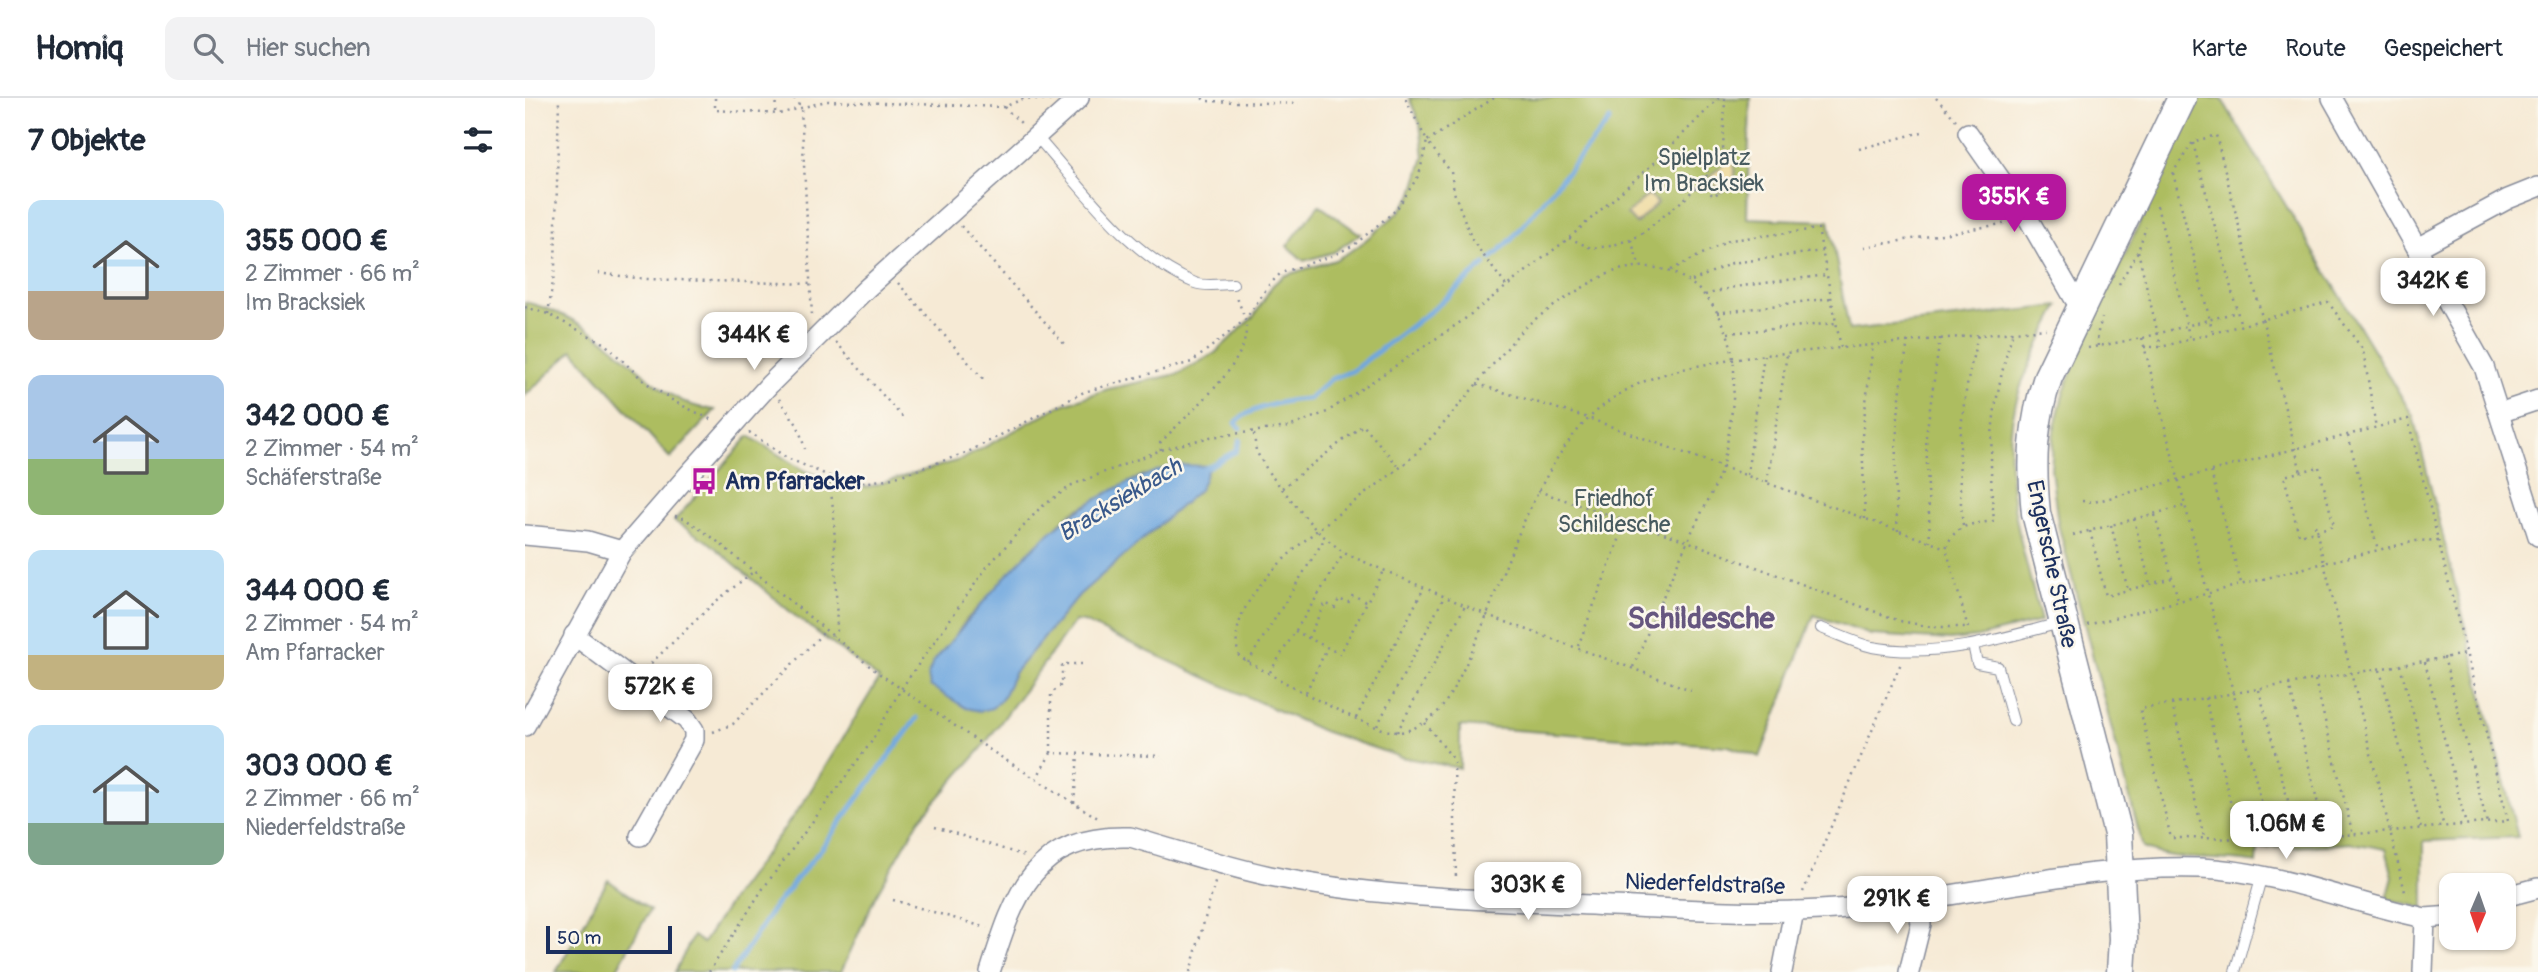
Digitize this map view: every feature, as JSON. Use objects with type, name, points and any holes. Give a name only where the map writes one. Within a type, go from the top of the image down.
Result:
[{"type":"main road","name":"Engersche Straße","points":[[2120,972],[2122,869],[2118,834],[2036,513],[2031,466],[2034,423],[2048,377],[2094,309],[2182,98]]},
{"type":"street","points":[[2332,98],[2484,367],[2538,536]]},
{"type":"street","points":[[525,726],[622,551],[769,385],[818,323],[887,270],[1077,100]]},
{"type":"street","points":[[1964,127],[2029,220],[2074,298],[2094,309]]},
{"type":"street","points":[[2417,247],[2508,198],[2538,187]]},
{"type":"street","points":[[2499,413],[2538,400]]},
{"type":"street","points":[[525,535],[588,541],[622,551]]},
{"type":"street","points":[[574,635],[687,720],[694,730],[694,740],[640,836]]},
{"type":"street","name":"Niederfeldstraße","points":[[990,972],[1023,884],[1043,861],[1065,847],[1106,836],[1130,837],[1220,863],[1295,880],[1457,897],[1742,913],[1794,911],[1917,900],[2122,869],[2203,868],[2262,875],[2406,914],[2425,918],[2439,917]]},
{"type":"street","points":[[2517,894],[2538,888]]},
{"type":"street","points":[[1909,972],[1921,924],[1917,900]]},
{"type":"street","points":[[1782,972],[1794,911]]},
{"type":"street","points":[[2423,972],[2425,918]]},
{"type":"lane","points":[[1035,135],[1118,228],[1153,258],[1197,284],[1233,284]]},
{"type":"lane","points":[[1821,628],[1870,646],[1905,650],[1973,645],[2065,627]]},
{"type":"lane","points":[[1973,645],[1977,663],[1998,667],[2013,721]]},
{"type":"lane","points":[[2235,972],[2262,875]]},
{"type":"path","points":[[548,314],[555,268],[559,98]]},
{"type":"path","points":[[715,98],[715,110],[775,113],[826,101],[1004,107],[1025,98],[1077,100]]},
{"type":"path","points":[[775,113],[776,98]]},
{"type":"path","points":[[795,98],[801,108],[812,285],[818,323],[904,419]]},
{"type":"path","points":[[1202,98],[1206,101],[1299,104]]},
{"type":"path","points":[[1405,98],[1427,141],[1451,172],[1454,192],[1472,240],[1507,287]]},
{"type":"path","points":[[525,307],[548,314],[604,344],[660,393],[733,425],[787,458],[849,482],[893,478],[966,453],[1084,391],[1192,362],[1245,320],[1269,285],[1281,273],[1334,255],[1354,245],[1396,210],[1419,175],[1427,141],[1494,98]]},
{"type":"path","points":[[709,972],[762,891],[872,741],[901,689],[987,567],[1040,508],[1072,485],[1161,450],[1210,437],[1254,434],[1289,427],[1327,412],[1393,370],[1569,238],[1655,162],[1719,98]]},
{"type":"path","points":[[1569,238],[1591,248],[1631,239],[1657,223],[1695,188],[1723,150],[1725,98]]},
{"type":"path","points":[[1935,98],[1964,127]]},
{"type":"path","points":[[1004,107],[1035,135]]},
{"type":"path","points":[[1859,149],[1922,132]]},
{"type":"path","points":[[2167,183],[2193,142],[2216,135],[2301,472]]},
{"type":"path","points":[[2193,142],[2241,326]]},
{"type":"path","points":[[2172,173],[2213,333]]},
{"type":"path","points":[[1706,175],[1719,191],[1713,196],[1706,188]]},
{"type":"path","points":[[1695,188],[1706,188],[1713,183]]},
{"type":"path","points":[[2151,214],[2155,202],[2190,339]]},
{"type":"path","points":[[950,213],[1065,345]]},
{"type":"path","points":[[1864,247],[2029,220]]},
{"type":"path","points":[[2119,284],[2138,251],[2147,226]]},
{"type":"path","points":[[1671,270],[1730,240],[1818,229],[1841,348]]},
{"type":"path","points":[[1631,239],[1640,267]]},
{"type":"path","points":[[1692,281],[1732,263],[1822,251]]},
{"type":"path","points":[[2138,251],[2161,346]]},
{"type":"path","points":[[1633,667],[1722,466],[1731,414],[1734,360],[1727,334],[1717,313],[1692,281],[1671,270],[1640,267],[1614,271],[1528,324],[1412,458],[1316,530],[1278,564],[1242,618],[1236,632],[1239,656],[1248,663],[1356,718],[1397,732],[1425,723],[1444,705],[1487,615],[1538,491],[1565,445],[1588,418],[1611,400],[1667,371],[1734,360],[1764,355],[2049,329]]},
{"type":"path","points":[[887,270],[985,381]]},
{"type":"path","points":[[598,273],[645,279],[812,285]]},
{"type":"path","points":[[1705,295],[1734,286],[1827,275]]},
{"type":"path","points":[[1161,450],[1160,443],[1221,380],[1240,352],[1245,340],[1245,320],[1233,284]]},
{"type":"path","points":[[1717,313],[1831,298]]},
{"type":"path","points":[[2144,347],[2190,339],[2328,302],[2363,351],[2376,428]]},
{"type":"path","points":[[2094,309],[2098,346]]},
{"type":"path","points":[[2082,349],[2142,338],[2237,312]]},
{"type":"path","points":[[1727,334],[1836,323]]},
{"type":"path","points":[[1973,645],[1946,548],[1951,536],[1963,525],[1994,521],[1990,436],[1996,393],[2013,331]]},
{"type":"path","points":[[1963,525],[1957,477],[1958,436],[1963,395],[1979,334]]},
{"type":"path","points":[[1930,542],[1926,436],[1940,338]]},
{"type":"path","points":[[2142,338],[2271,839]]},
{"type":"path","points":[[1898,531],[1893,476],[1894,436],[1908,341]]},
{"type":"path","points":[[1865,519],[1862,436],[1873,344]]},
{"type":"path","points":[[1767,482],[1787,354]]},
{"type":"path","points":[[1747,475],[1764,355]]},
{"type":"path","points":[[1476,383],[1588,418],[1946,548]]},
{"type":"path","points":[[769,385],[798,426],[804,449]]},
{"type":"path","points":[[2082,501],[2094,502],[2408,419],[2508,821],[2298,839],[2171,838],[2140,709],[2466,654]]},
{"type":"path","points":[[1282,488],[1363,425],[1399,467]]},
{"type":"path","points":[[1254,434],[1256,451],[1282,488],[1316,530],[1344,553],[1487,615],[1578,646],[1691,690]]},
{"type":"path","points":[[2348,436],[2378,550]]},
{"type":"path","points":[[2319,467],[2334,526],[2299,535],[2284,476],[2301,472],[2319,467]]},
{"type":"path","points":[[2211,472],[2241,583]]},
{"type":"path","points":[[829,476],[836,562],[837,630],[833,637]]},
{"type":"path","points":[[1538,491],[1687,541],[1900,621],[1932,627],[1968,627]]},
{"type":"path","points":[[2073,535],[2184,506]]},
{"type":"path","points":[[657,513],[684,518],[713,538],[825,631],[901,689],[1102,821],[1106,836]]},
{"type":"path","points":[[2155,513],[2178,599]]},
{"type":"path","points":[[2134,519],[2150,583]]},
{"type":"path","points":[[1578,646],[1626,521]]},
{"type":"path","points":[[2111,525],[2128,590]]},
{"type":"path","points":[[2315,525],[2392,832],[2407,901],[2406,914]]},
{"type":"path","points":[[2090,531],[2106,596],[2172,578]]},
{"type":"path","points":[[1248,663],[1325,538]]},
{"type":"path","points":[[2065,627],[2416,541],[2438,540]]},
{"type":"path","points":[[1269,673],[1344,553]]},
{"type":"path","points":[[1294,631],[1341,654],[1383,570]]},
{"type":"path","points":[[634,680],[715,603],[753,572]]},
{"type":"path","points":[[1356,718],[1424,588]]},
{"type":"path","points":[[1307,638],[1325,603],[1335,608],[1339,599],[1349,603],[1353,595],[1367,602]]},
{"type":"path","points":[[1377,726],[1444,597]]},
{"type":"path","points":[[1397,732],[1465,606]]},
{"type":"path","points":[[694,740],[733,724],[825,631]]},
{"type":"path","points":[[1306,692],[1328,648]]},
{"type":"path","points":[[1794,911],[1905,650]]},
{"type":"path","points":[[2444,657],[2487,823]]},
{"type":"path","points":[[2424,661],[2466,825]]},
{"type":"path","points":[[1036,779],[1051,753],[1051,694],[1062,684],[1062,664],[1082,664]]},
{"type":"path","points":[[2400,665],[2444,827]]},
{"type":"path","points":[[2379,668],[2421,829]]},
{"type":"path","points":[[2315,680],[2353,835]]},
{"type":"path","points":[[2289,684],[2326,837]]},
{"type":"path","points":[[2259,689],[2298,839]]},
{"type":"path","points":[[2205,698],[2239,838]]},
{"type":"path","points":[[2172,704],[2204,838]]},
{"type":"path","points":[[1425,723],[1454,761],[1457,897]]},
{"type":"path","points":[[1051,753],[1161,756]]},
{"type":"path","points":[[1074,803],[1077,797],[1078,754]]},
{"type":"path","points":[[935,827],[1043,861]]},
{"type":"path","points":[[1190,972],[1220,863]]},
{"type":"path","points":[[893,900],[1003,932]]},
{"type":"green space","points":[[1409,98],[1750,98],[1747,218],[1829,221],[1849,330],[2059,306],[2020,389],[2010,447],[2014,506],[2041,621],[1978,637],[1950,640],[1871,635],[1814,615],[1760,757],[1728,746],[1460,726],[1460,768],[1401,757],[1320,730],[1084,622],[1075,621],[981,749],[919,820],[875,897],[841,972],[675,972],[693,936],[703,943],[733,897],[803,803],[879,679],[794,615],[710,543],[674,521],[749,436],[803,470],[842,485],[868,487],[963,459],[1059,406],[1108,389],[1178,374],[1215,353],[1254,316],[1272,286],[1283,276],[1335,260],[1356,248],[1399,212],[1412,196],[1424,157],[1420,124]],"holes":[[[1143,475],[1200,489],[1079,595],[1014,673],[1002,699],[953,639],[967,619],[1069,514]]]},
{"type":"green space","points":[[2199,98],[2221,98],[2413,416],[2518,837],[2424,841],[2424,908],[2387,899],[2393,877],[2386,849],[2352,843],[2258,849],[2257,863],[2171,856],[2143,848],[2058,524],[2051,468],[2054,430],[2064,391],[2082,345]]},
{"type":"green space","points":[[1319,205],[1360,234],[1334,252],[1304,261],[1287,246]]},
{"type":"green space","points":[[525,302],[556,312],[585,327],[668,393],[698,407],[715,410],[670,458],[573,350],[525,396]]},
{"type":"green space","points":[[608,880],[650,910],[615,972],[556,972]]},
{"type":"sand","points":[[1734,156],[1735,181],[1721,192],[1711,179],[1712,174]]},
{"type":"sand","points":[[1649,194],[1657,203],[1636,224],[1627,214]]},
{"type":"water","points":[[1175,465],[1209,466],[1200,489],[1079,595],[1014,673],[1002,699],[992,708],[980,711],[966,708],[930,686],[928,675],[933,662],[986,598],[1037,544],[1097,499],[1133,480]]},
{"type":"waterway","name":"Bracksiekbach","points":[[1491,259],[1511,240],[1610,120]]},
{"type":"waterway","name":"Bracksiekbach","points":[[1240,428],[1236,423],[1249,413],[1281,403],[1309,399],[1331,379],[1352,371],[1436,307],[1485,264]]},
{"type":"waterway","name":"Bracksiekbach","points":[[1204,469],[1236,451],[1240,440]]},
{"type":"waterway","name":"Bracksiekbach","points":[[732,972],[774,907],[821,849],[917,718]]},
{"type":"place","name":"Am Pfarracker","points":[[704,481]]},
{"type":"district","name":"Schildesche","points":[[1701,618]]},
{"type":"park label","name":"Spielplatz Im Bracksiek","points":[[1704,170]]},
{"type":"park label","name":"Friedhof Schildesche","points":[[1614,511]]}]
